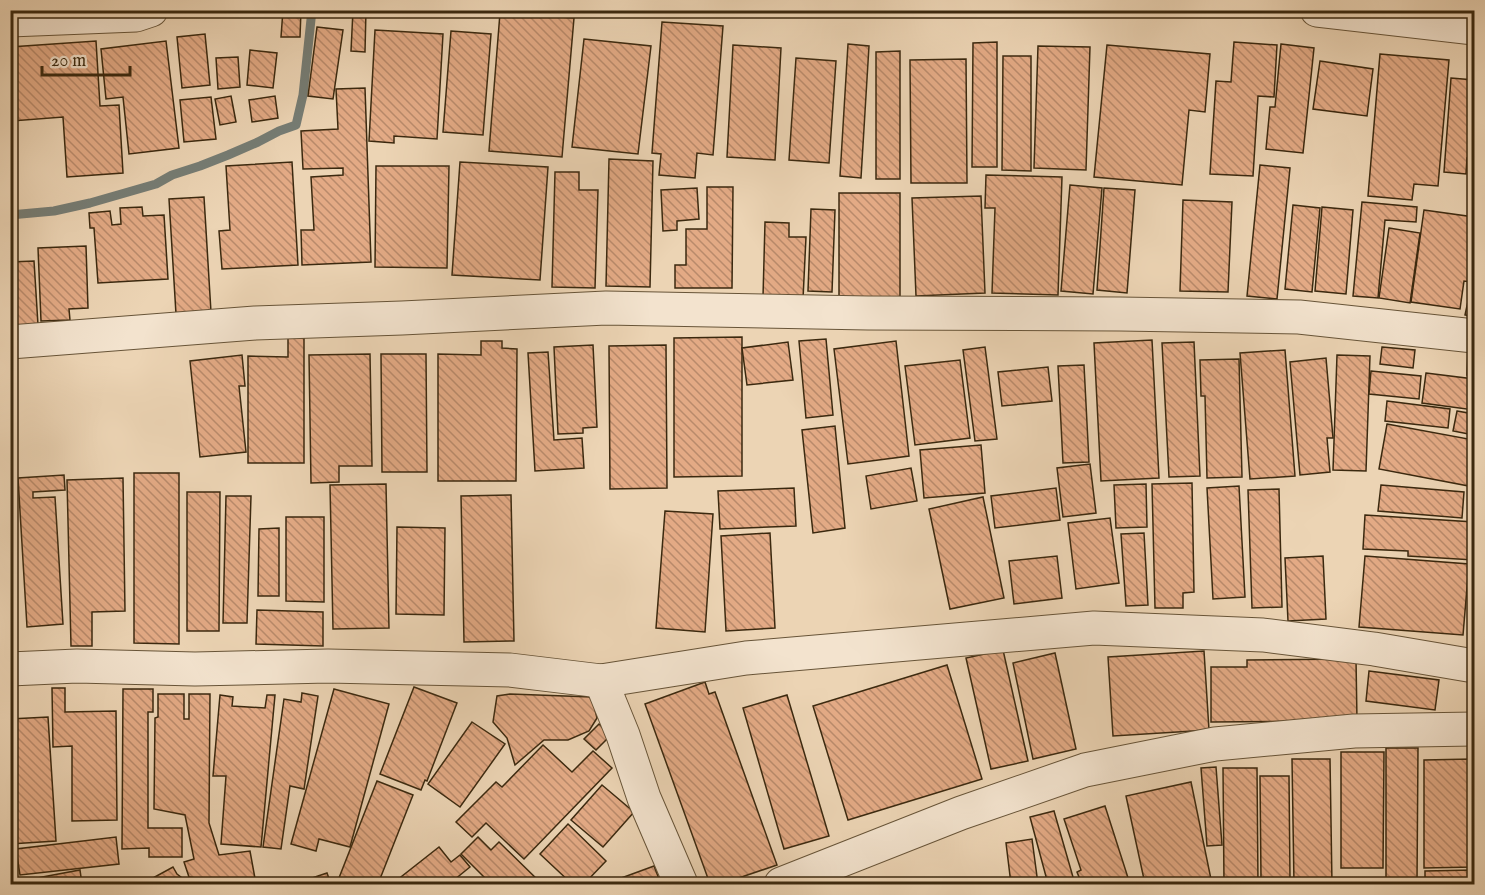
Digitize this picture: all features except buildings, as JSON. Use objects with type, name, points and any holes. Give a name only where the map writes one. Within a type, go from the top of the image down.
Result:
[{"type":"street","points":[[10,20],[136,15],[152,10]]},
{"type":"street","points":[[1317,10],[1474,28]]},
{"type":"street","points":[[10,342],[255,323],[606,308],[1299,317],[1474,336]]},
{"type":"street","points":[[10,669],[77,666],[195,669],[340,666],[510,670],[602,681],[746,658],[1094,628],[1263,635],[1374,649],[1474,666]]},
{"type":"street","points":[[602,681],[644,798],[681,885]]},
{"type":"street","points":[[781,885],[961,813],[1085,770],[1215,744],[1354,732],[1474,729]]},
{"type":"waterway","points":[[10,215],[54,211],[156,184],[172,175],[228,155],[296,125],[303,95],[312,10]]}]
